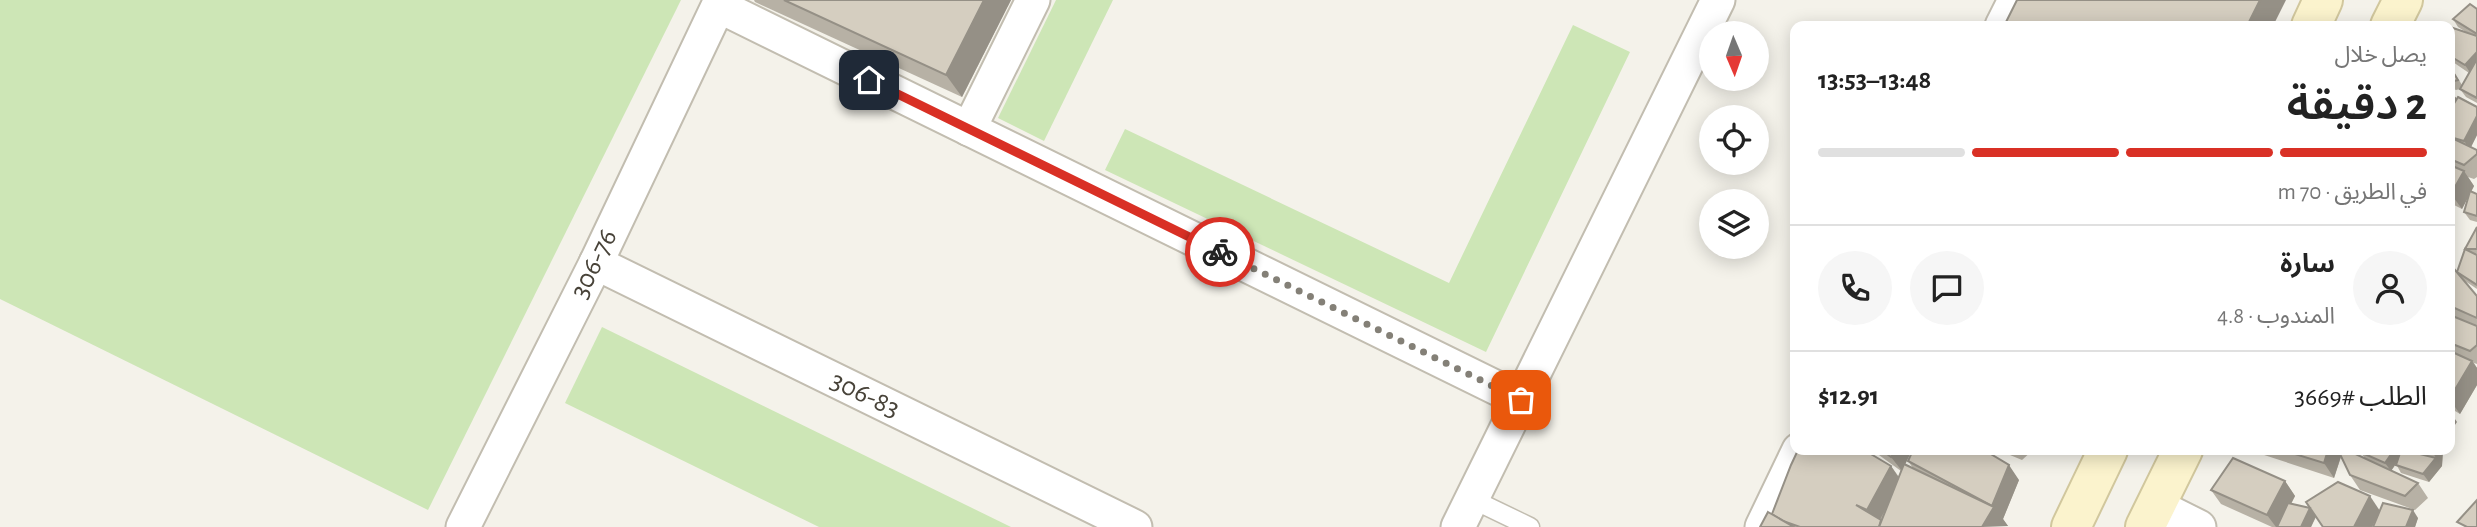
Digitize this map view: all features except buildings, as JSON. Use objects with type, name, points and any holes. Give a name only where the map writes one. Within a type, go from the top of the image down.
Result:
[{"type":"street","points":[[969,129],[1033,0]]},
{"type":"street","points":[[1465,513],[1718,0]]},
{"type":"street","points":[[2005,21],[2015,0]]},
{"type":"street","points":[[2313,21],[2323,0]]},
{"type":"street","points":[[2392,21],[2403,0]]},
{"type":"street","points":[[720,3],[969,129],[1521,400]]},
{"type":"street","name":"306-76","points":[[463,527],[596,263],[720,3]]},
{"type":"street","name":"306-83","points":[[596,263],[1135,527]]},
{"type":"street","points":[[1762,527],[1797,455]]},
{"type":"street","points":[[2071,527],[2106,455]]},
{"type":"street","points":[[2180,455],[2150,516],[2199,527]]},
{"type":"lane","points":[[1465,513],[1530,527]]},
{"type":"green space","points":[[0,0],[681,0],[428,510],[0,299]]},
{"type":"green space","points":[[1056,0],[1113,0],[1044,141],[998,118]]},
{"type":"green space","points":[[1573,25],[1630,52],[1486,352],[1105,170],[1125,129],[1449,283]]},
{"type":"green space","points":[[602,327],[1011,527],[819,527],[565,403]]},
{"type":"way so far","points":[[1220,252],[1521,400]]},
{"type":"route","points":[[869,80],[1220,252]]}]
